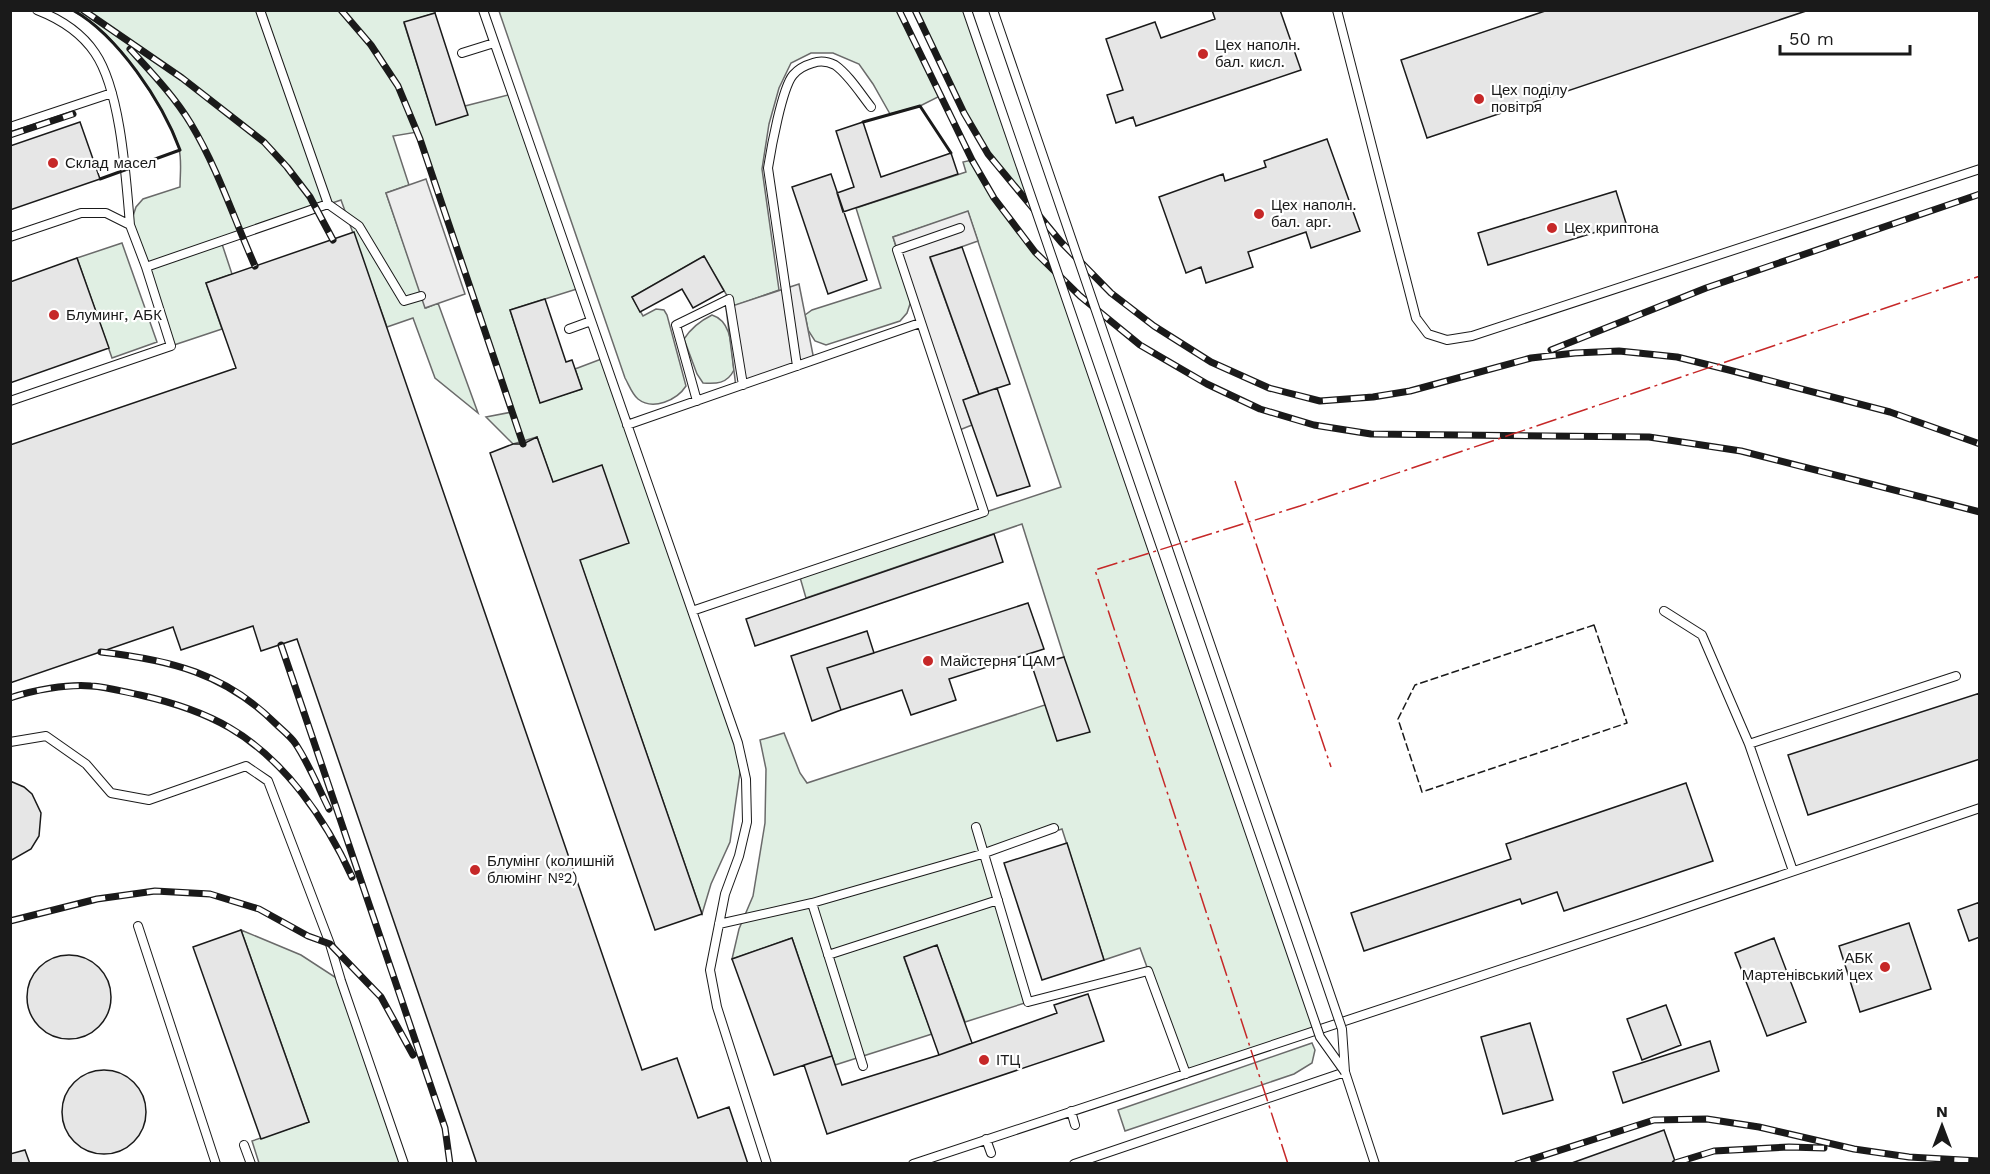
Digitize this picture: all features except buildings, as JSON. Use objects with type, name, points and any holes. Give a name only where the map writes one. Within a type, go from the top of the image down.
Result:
[{"type":"lane","points":[[10,402],[171,346],[130,225],[126,170],[112,93],[96,53],[67,24],[37,10]]},
{"type":"lane","points":[[260,10],[328,204],[359,226],[404,302],[421,297]]},
{"type":"lane","points":[[483,10],[738,743],[746,779],[747,822],[739,856],[725,894],[710,970],[717,1007],[767,1164]]},
{"type":"lane","points":[[967,10],[1320,1037],[1345,1072]]},
{"type":"lane","points":[[993,10],[1342,1029],[1345,1072],[1375,1164]]},
{"type":"lane","points":[[1337,10],[1416,318],[1428,334],[1447,340],[1472,336],[1980,170]]},
{"type":"lane","points":[[462,53],[494,43]]},
{"type":"lane","points":[[797,366],[768,168],[771,147],[788,85],[793,75],[802,67],[824,61],[834,64],[843,72],[871,107]]},
{"type":"lane","points":[[10,127],[112,93]]},
{"type":"lane","points":[[146,267],[328,204]]},
{"type":"lane","points":[[10,237],[81,213],[106,213],[130,225]]},
{"type":"lane","points":[[692,611],[984,512],[897,250],[960,228]]},
{"type":"lane","points":[[696,401],[676,325],[729,299],[743,385]]},
{"type":"lane","points":[[569,328],[591,321]]},
{"type":"lane","points":[[627,425],[920,323]]},
{"type":"lane","points":[[1664,611],[1702,635],[1749,744],[1793,871]]},
{"type":"lane","points":[[1749,744],[1956,676]]},
{"type":"lane","points":[[10,742],[46,736],[86,764],[111,793],[149,800],[246,766],[268,782],[330,944],[404,1164]]},
{"type":"lane","points":[[914,1164],[1980,808]]},
{"type":"lane","points":[[976,827],[982,854],[1028,1002],[1148,971],[1186,1074]]},
{"type":"lane","points":[[719,924],[812,903],[982,854],[1054,828]]},
{"type":"lane","points":[[828,955],[998,900]]},
{"type":"lane","points":[[812,903],[863,1066]]},
{"type":"lane","points":[[138,926],[216,1164]]},
{"type":"lane","points":[[1074,1164],[1345,1072]]},
{"type":"lane","points":[[1071,1112],[1075,1125]]},
{"type":"lane","points":[[986,1139],[991,1153]]},
{"type":"lane","points":[[244,1145],[251,1164]]},
{"type":"green space","points":[[73,11],[435,11],[435,13],[404,23],[436,124],[465,106],[512,94],[580,288],[510,310],[540,402],[582,389],[575,369],[604,358],[738,743],[740,772],[730,842],[711,884],[702,914],[537,437],[513,444],[486,417],[512,412],[417,132],[393,136],[409,185],[386,193],[426,308],[438,303],[478,413],[435,378],[413,318],[387,327],[341,200],[221,241],[232,274],[206,283],[222,329],[171,346],[130,225],[136,207],[143,199],[180,187],[181,163],[176,138],[161,109],[121,51],[104,33]]},
{"type":"green space","points":[[499,11],[899,11],[940,96],[920,106],[890,114],[859,64],[833,53],[811,53],[791,63],[779,88],[769,124],[762,169],[779,290],[731,307],[729,299],[704,256],[632,297],[643,316],[656,309],[664,310],[686,386],[677,396],[664,402],[651,404],[636,397],[625,378]]},
{"type":"green space","points":[[915,11],[967,11],[1036,212],[988,154],[964,113]]},
{"type":"green space","points":[[972,160],[1011,220],[1057,273],[1317,1030],[1186,1074],[1140,948],[1104,960],[1062,829],[983,854],[1028,1002],[965,1022],[937,946],[904,958],[932,1034],[835,1065],[792,938],[732,959],[739,929],[753,896],[765,823],[766,769],[760,740],[784,733],[800,773],[807,783],[1045,705],[1064,657],[1022,524],[806,598],[799,574],[1061,487],[968,212],[893,237],[912,298],[907,313],[900,321],[826,345],[815,341],[808,330],[805,315],[812,310],[881,288],[856,208],[966,172],[963,162]]},
{"type":"green space","points":[[122,243],[157,342],[112,358],[77,258]]},
{"type":"green space","points":[[712,315],[724,324],[728,331],[734,370],[728,378],[721,382],[703,383],[697,374],[684,339],[696,325]]},
{"type":"green space","points":[[241,930],[301,955],[341,981],[404,1163],[259,1163],[252,1141],[309,1122]]},
{"type":"green space","points":[[1312,1043],[1315,1050],[1312,1063],[1294,1074],[1125,1131],[1118,1110]]},
{"type":"shaded area","points":[[426,179],[465,294],[425,308],[386,193]]},
{"type":"shaded area","points":[[968,211],[978,241],[930,258],[979,394],[964,400],[972,425],[957,431],[893,237]]},
{"type":"shaded area","points":[[799,284],[814,360],[736,387],[726,308]]},
{"type":"railway","points":[[83,10],[182,78],[264,142],[310,197],[333,240]]},
{"type":"railway","points":[[341,10],[371,45],[398,86],[420,139],[523,444]]},
{"type":"railway","points":[[899,10],[972,160],[994,198],[1035,252],[1080,296],[1140,345],[1207,384],[1260,409],[1314,425],[1371,434],[1649,437],[1741,451],[1980,512]]},
{"type":"railway","points":[[915,10],[964,113],[988,154],[1061,242],[1111,293],[1154,326],[1211,362],[1269,388],[1320,401],[1373,397],[1410,391],[1531,358],[1619,351],[1677,357],[1729,370],[1890,412],[1980,444]]},
{"type":"railway","points":[[130,49],[170,94],[201,141],[255,266]]},
{"type":"railway","points":[[10,135],[73,114]]},
{"type":"railway","points":[[1551,350],[1706,288],[1980,194]]},
{"type":"railway","points":[[281,645],[445,1128],[450,1164]]},
{"type":"railway","points":[[101,652],[150,659],[173,665],[195,672],[237,692],[293,740],[329,809]]},
{"type":"railway","points":[[10,698],[29,692],[61,687],[97,687],[163,701],[220,722],[250,741],[286,774],[330,834],[352,877]]},
{"type":"railway","points":[[10,921],[97,899],[155,891],[210,894],[259,909],[308,936],[330,944],[381,997],[413,1055]]},
{"type":"railway","points":[[1517,1164],[1654,1120],[1707,1119],[1759,1127],[1854,1149],[1909,1157],[1980,1161]]},
{"type":"railway","points":[[1675,1163],[1714,1151],[1789,1147],[1824,1148]]},
{"type":"fence","points":[[1594,625],[1627,723],[1422,792],[1398,719],[1415,685],[1594,625]]},
{"type":"wall","points":[[73,10],[90,21],[106,36],[137,71],[162,111],[180,150],[100,179]]},
{"type":"wall","points":[[863,122],[920,106],[951,153]]},
{"type":"power","points":[[1288,1164],[1095,570],[1300,506],[1980,276]]},
{"type":"power","points":[[1235,481],[1331,767]]},
{"type":"place","name":"Цех наполн. бал. кисл.","points":[[1203,54]]},
{"type":"place","name":"Цех поділу повітря","points":[[1479,99]]},
{"type":"place","name":"Склад масел","points":[[53,163]]},
{"type":"place","name":"Цех наполн. бал. арг.","points":[[1259,214]]},
{"type":"place","name":"Цех криптона","points":[[1552,228]]},
{"type":"place","name":"Блуминг, АБК","points":[[54,315]]},
{"type":"place","name":"Майстерня ЦАМ","points":[[928,661]]},
{"type":"place","name":"Блумінг (колишній блюмінг №2)","points":[[475,870]]},
{"type":"place","name":"АБК Мартенівський цех","points":[[1885,967]]},
{"type":"place","name":"ІТЦ","points":[[984,1060]]}]
